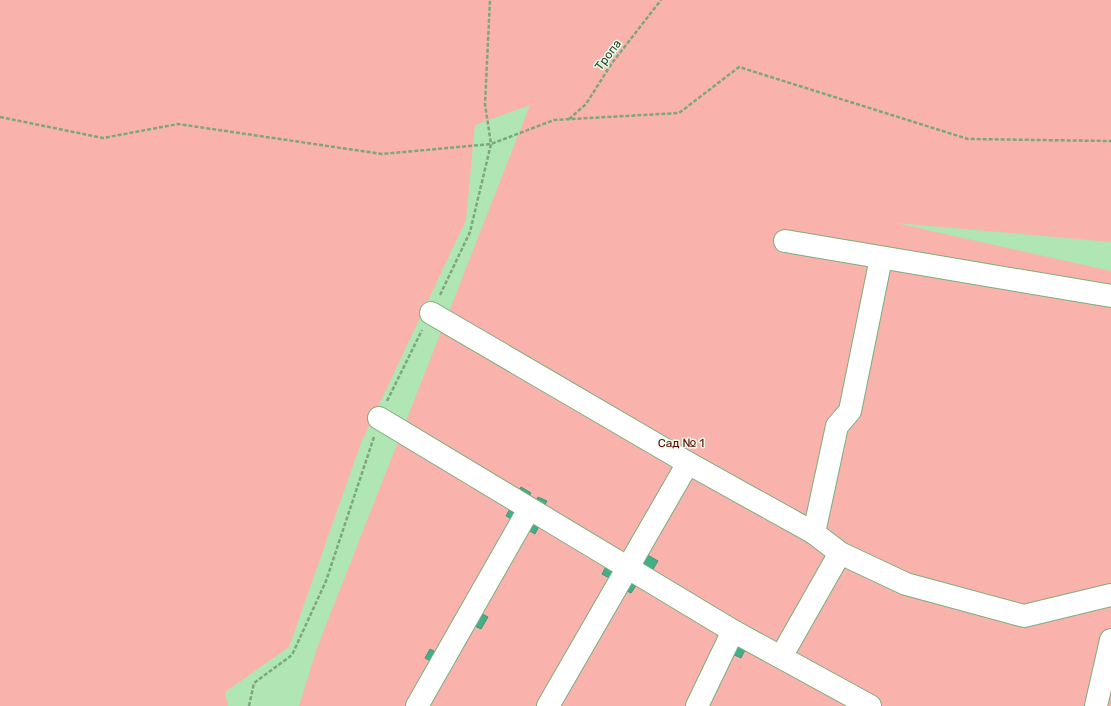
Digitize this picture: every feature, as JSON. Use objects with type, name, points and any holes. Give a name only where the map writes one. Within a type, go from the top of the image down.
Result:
[{"type":"lane","points":[[785,241],[1111,296]]},
{"type":"lane","points":[[814,533],[837,426],[850,411],[881,258]]},
{"type":"lane","points":[[431,313],[688,463],[814,533],[840,553],[906,584],[1024,616],[1111,595]]},
{"type":"lane","points":[[379,418],[733,631],[870,706]]},
{"type":"lane","points":[[548,706],[688,463]]},
{"type":"lane","points":[[417,706],[529,509]]},
{"type":"lane","points":[[781,657],[840,553]]},
{"type":"lane","points":[[697,706],[733,631]]},
{"type":"lane","points":[[1096,706],[1111,640]]},
{"type":"path","points":[[249,706],[254,683],[292,655],[323,588],[368,458],[379,418],[470,232],[491,144],[485,104],[490,0]]},
{"type":"path","name":"Тропа","points":[[569,119],[586,104],[612,63],[661,0]]},
{"type":"path","points":[[0,117],[103,138],[178,124],[382,154],[491,144],[554,120],[679,113],[739,67],[968,139],[1111,141]]},
{"type":"green space","name":"Сад № 1","points":[[0,0],[1111,0],[1111,242],[896,223],[1111,271],[1111,706],[299,706],[317,648],[530,105],[475,125],[466,220],[361,443],[289,647],[225,692],[228,706],[0,706]]},
{"type":"building","points":[[521,487],[531,493],[525,503],[515,497]]},
{"type":"building","points":[[538,497],[547,501],[542,510],[534,506]]},
{"type":"building","points":[[511,507],[523,513],[518,522],[506,516]]},
{"type":"building","points":[[530,519],[540,524],[535,534],[525,528]]},
{"type":"building","points":[[644,553],[658,561],[650,574],[636,567]]},
{"type":"building","points":[[608,563],[619,569],[613,580],[602,574]]},
{"type":"building","points":[[628,579],[637,584],[631,593],[623,589]]},
{"type":"building","points":[[475,610],[488,617],[481,629],[469,623]]},
{"type":"building","points":[[734,640],[747,646],[741,658],[728,652]]},
{"type":"building","points":[[430,649],[441,655],[436,664],[425,658]]}]
